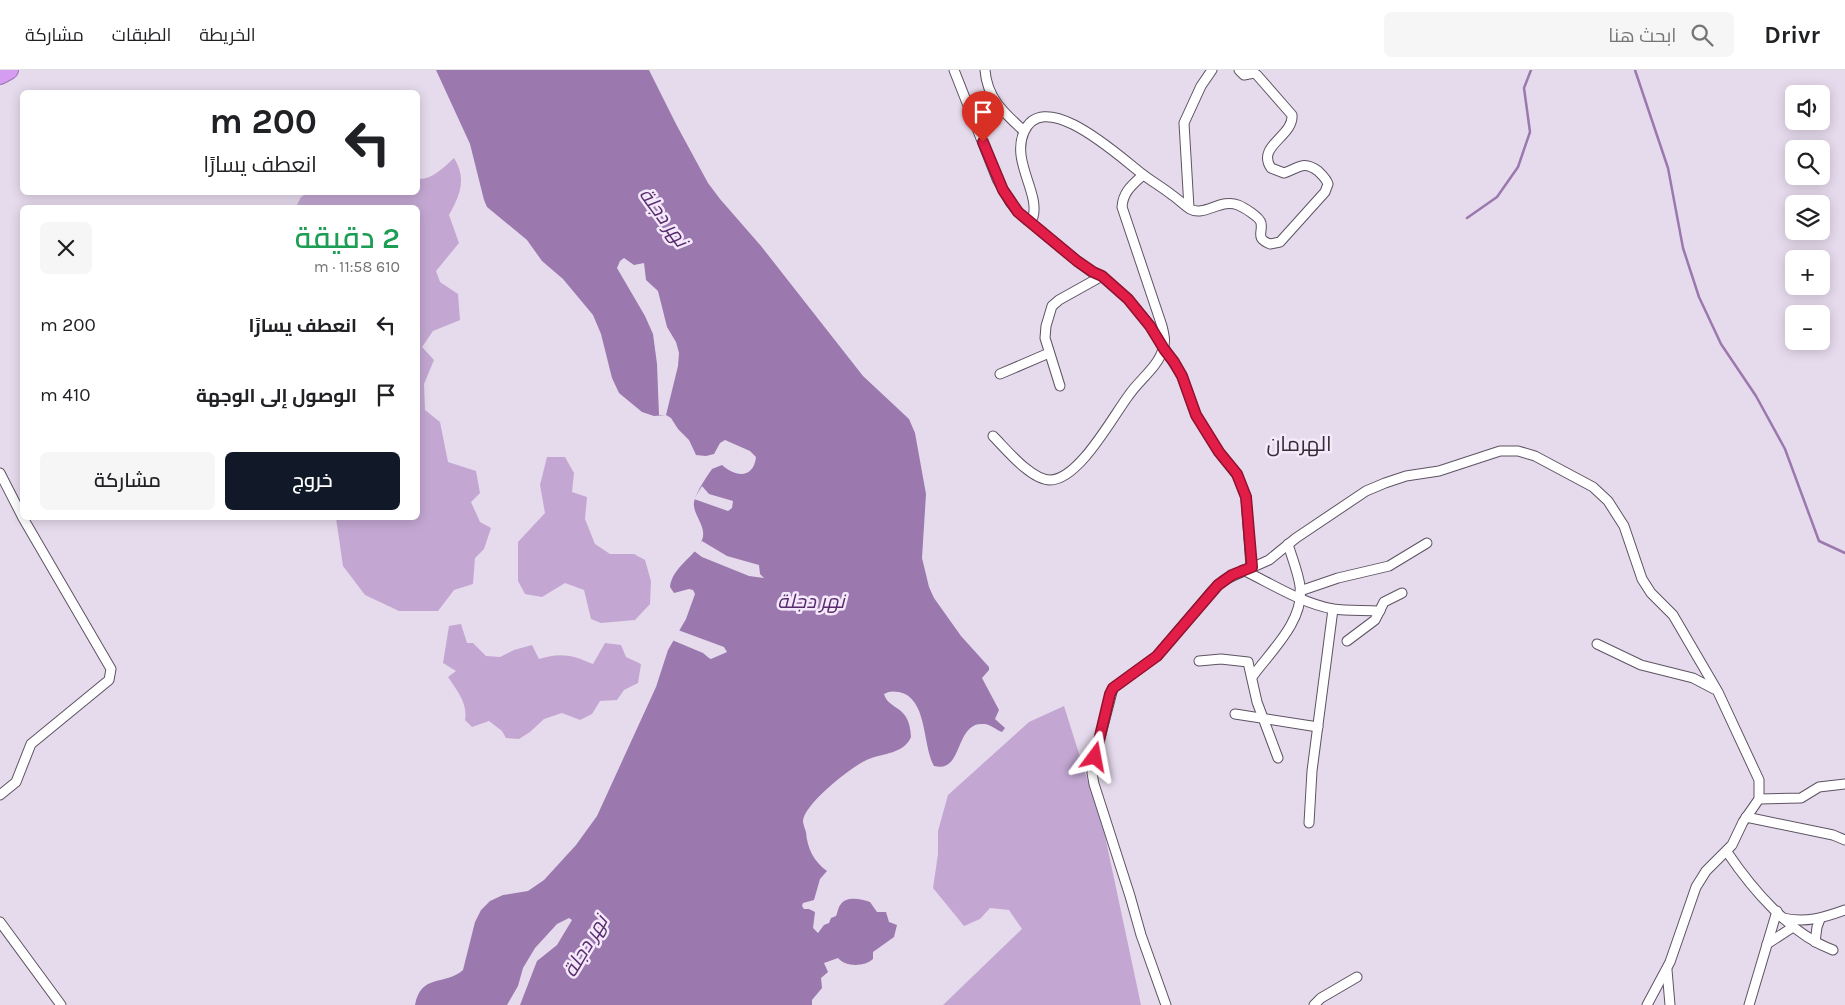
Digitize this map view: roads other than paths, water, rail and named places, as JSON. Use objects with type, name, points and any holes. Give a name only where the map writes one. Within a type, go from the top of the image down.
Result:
[{"type":"highway","points":[[0,75],[8,70]]},
{"type":"street","points":[[954,70],[1003,190],[1018,212],[1085,267],[1102,276],[1140,312],[1182,376],[1196,415],[1219,452],[1237,474],[1246,497],[1247,568]]},
{"type":"street","points":[[985,70],[991,96],[996,105],[1024,131]]},
{"type":"street","points":[[1190,208],[1184,124],[1201,86],[1212,70]]},
{"type":"street","points":[[1027,220],[1033,217],[1034,213],[1020,152],[1024,131],[1030,123],[1039,118],[1052,117],[1064,120],[1102,142],[1143,175],[1190,208],[1200,211],[1224,203],[1237,205],[1260,219],[1262,223],[1261,237],[1266,243],[1274,245],[1280,242],[1327,188],[1326,180],[1310,166],[1303,165],[1284,173],[1271,168],[1267,160],[1269,151],[1291,123],[1292,115],[1257,75],[1254,73],[1244,75],[1239,70]]},
{"type":"street","points":[[993,436],[1032,474],[1045,479],[1060,478],[1074,468],[1090,451],[1129,394],[1158,360],[1164,349],[1165,339],[1162,326],[1122,207],[1123,199],[1129,188],[1143,175]]},
{"type":"street","points":[[1060,386],[1045,338],[1046,326],[1052,306],[1059,300],[1102,276]]},
{"type":"street","points":[[1000,374],[1049,354]]},
{"type":"street","points":[[1166,1005],[1140,935],[1092,773],[1113,688],[1157,656],[1218,585],[1232,575],[1269,560],[1288,544],[1366,491],[1385,482],[1406,476],[1439,471],[1491,452],[1510,450],[1527,453],[1593,487],[1608,501],[1624,526],[1642,579],[1656,599],[1673,615],[1718,692],[1756,774],[1760,787],[1759,799],[1746,817],[1727,852],[1706,871],[1696,887],[1667,970],[1647,1005]]},
{"type":"street","points":[[0,473],[20,511]]},
{"type":"street","points":[[0,795],[16,782],[31,744],[109,680],[111,669],[25,520]]},
{"type":"street","points":[[1300,594],[1348,575],[1389,566],[1427,543]]},
{"type":"street","points":[[1252,677],[1289,628],[1298,608],[1300,594],[1288,544]]},
{"type":"street","points":[[1247,568],[1333,609],[1380,611]]},
{"type":"street","points":[[1347,641],[1375,620],[1384,602],[1402,592]]},
{"type":"street","points":[[1309,823],[1312,770],[1333,609]]},
{"type":"street","points":[[1597,644],[1641,665],[1699,680],[1718,692]]},
{"type":"street","points":[[1199,661],[1214,658],[1245,661],[1249,665],[1263,719],[1278,758]]},
{"type":"street","points":[[1234,714],[1318,727]]},
{"type":"street","points":[[1759,799],[1801,798],[1819,787],[1845,784]]},
{"type":"street","points":[[1746,817],[1833,835],[1845,840]]},
{"type":"street","points":[[1727,852],[1742,872],[1792,927],[1815,942],[1833,950]]},
{"type":"street","points":[[1780,914],[1797,920],[1820,919],[1845,910]]},
{"type":"street","points":[[1749,1005],[1767,944],[1780,914]]},
{"type":"street","points":[[1815,942],[1816,926],[1820,919]]},
{"type":"street","points":[[0,922],[61,1005]]},
{"type":"street","points":[[1767,944],[1792,927]]},
{"type":"street","points":[[1667,970],[1670,1005]]},
{"type":"street","points":[[1314,1005],[1321,998],[1356,977]]},
{"type":"water","name":"نهر دجلة","points":[[436,70],[649,70],[708,183],[761,246],[863,376],[909,419],[915,433],[926,494],[922,558],[929,587],[934,598],[961,636],[989,667],[989,670],[982,678],[999,710],[995,719],[1005,728],[1002,732],[986,724],[974,725],[968,730],[950,762],[944,766],[934,766],[930,757],[920,713],[915,703],[908,696],[899,692],[884,694],[890,703],[903,713],[907,719],[911,737],[908,743],[898,750],[869,759],[852,769],[820,795],[805,814],[803,822],[808,844],[815,859],[827,871],[820,879],[814,900],[803,903],[802,906],[804,909],[815,912],[813,928],[818,933],[824,925],[829,923],[831,918],[836,916],[841,904],[850,899],[870,902],[877,912],[886,912],[889,922],[897,925],[894,937],[873,952],[873,959],[869,962],[855,965],[845,963],[838,958],[824,963],[828,972],[821,978],[822,988],[812,1000],[812,1005],[520,1005],[537,961],[557,945],[572,920],[569,918],[557,924],[535,948],[523,968],[518,986],[507,1005],[415,1005],[422,988],[434,981],[456,975],[463,970],[475,922],[481,910],[490,901],[503,895],[528,891],[544,880],[576,845],[597,816],[656,687],[668,650],[686,619],[695,594],[693,590],[689,589],[674,593],[670,587],[675,573],[695,551],[702,540],[703,531],[694,506],[697,493],[712,469],[722,465],[733,472],[744,474],[752,469],[756,457],[750,451],[725,440],[720,443],[714,454],[706,456],[696,455],[689,440],[678,429],[671,418],[666,415],[654,416],[642,412],[619,393],[612,378],[601,334],[593,315],[563,279],[542,261],[527,240],[487,207],[470,144]]},
{"type":"waterway","points":[[1467,218],[1497,197],[1518,167],[1530,132],[1524,88],[1531,70]]},
{"type":"waterway","points":[[1635,70],[1668,168],[1683,248],[1699,297],[1721,344],[1756,396],[1785,449],[1819,541],[1845,553]]},
{"type":"district","name":"الهرمان","points":[[1299,444]]}]
